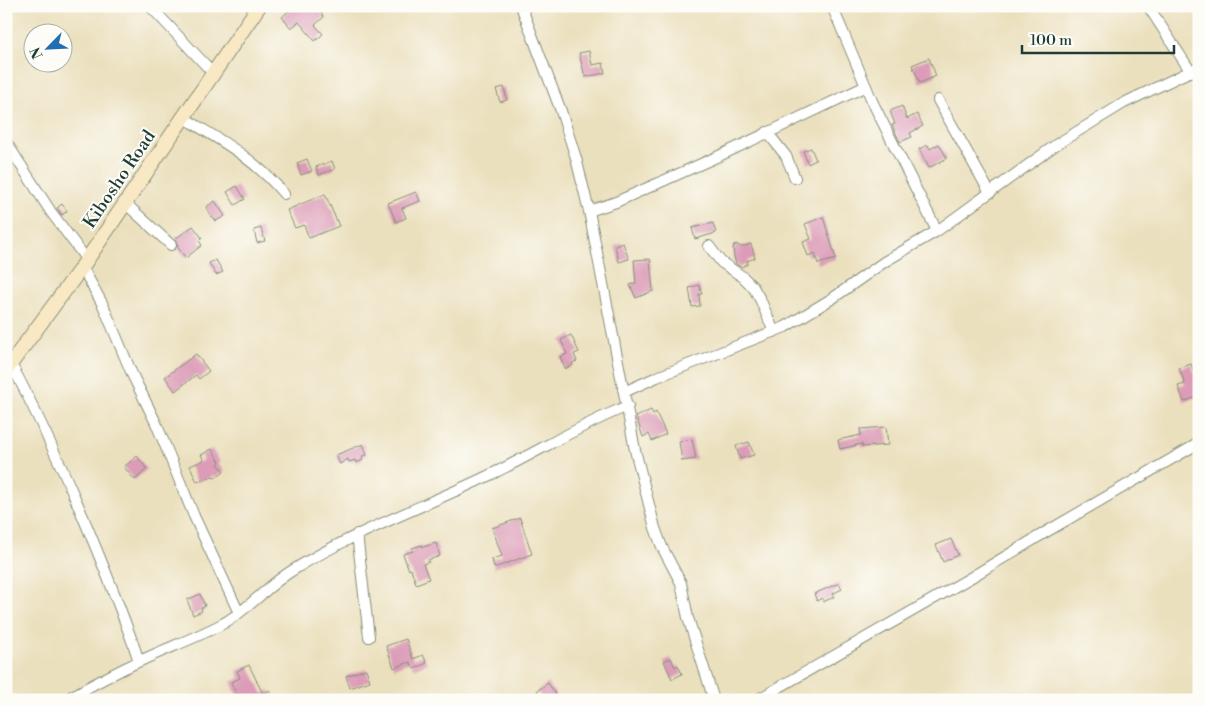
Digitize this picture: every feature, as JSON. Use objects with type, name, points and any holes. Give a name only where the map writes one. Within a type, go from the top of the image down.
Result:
[{"type":"street","points":[[150,6],[214,74]]},
{"type":"street","name":"Kibosho Road","points":[[9,367],[85,263],[259,6]]},
{"type":"street","points":[[521,6],[561,111],[576,158],[589,212],[636,450],[655,528],[662,547],[681,583],[688,618],[714,700]]},
{"type":"street","points":[[832,6],[873,103],[938,231]]},
{"type":"street","points":[[624,392],[657,377],[774,332],[833,298],[884,262],[938,231],[1057,144],[1116,108],[1195,70],[1148,6]]},
{"type":"street","points":[[589,212],[616,202],[721,155],[866,86]]},
{"type":"street","points":[[938,100],[990,193]]},
{"type":"street","points":[[184,118],[252,161],[264,171],[284,194]]},
{"type":"street","points":[[767,132],[786,156],[795,178]]},
{"type":"street","points":[[6,142],[85,263],[132,374],[156,423],[194,516],[239,613]]},
{"type":"street","points":[[125,203],[171,245]]},
{"type":"street","points":[[709,246],[722,262],[743,277],[753,287],[774,332]]},
{"type":"street","points":[[9,367],[37,413],[104,565],[139,661]]},
{"type":"street","points":[[65,700],[139,661],[204,633],[239,613],[291,570],[339,543],[496,472],[571,432],[628,406]]},
{"type":"street","points":[[757,700],[954,588],[1199,443]]},
{"type":"street","points":[[357,534],[369,637]]},
{"type":"building","points":[[294,6],[297,6],[301,11],[306,6],[329,6],[321,13],[324,17],[315,25],[323,34],[315,41],[299,22],[291,28],[282,17]]},
{"type":"building","points":[[589,51],[592,65],[603,63],[605,73],[585,77],[579,53]]},
{"type":"building","points":[[929,58],[936,76],[920,83],[912,65]]},
{"type":"building","points":[[504,87],[507,100],[500,102],[496,89]]},
{"type":"building","points":[[902,106],[907,119],[917,114],[923,126],[910,133],[912,137],[900,142],[892,125],[895,124],[890,111]]},
{"type":"building","points":[[939,144],[947,158],[929,168],[919,149],[928,145],[930,149]]},
{"type":"building","points":[[811,148],[816,160],[808,164],[803,151]]},
{"type":"building","points":[[307,159],[312,171],[301,175],[297,163]]},
{"type":"building","points":[[332,161],[335,169],[319,175],[316,167]]},
{"type":"building","points":[[237,186],[245,199],[235,205],[227,192]]},
{"type":"building","points":[[416,192],[420,201],[402,208],[406,218],[396,222],[388,203]]},
{"type":"building","points":[[325,194],[339,226],[309,238],[304,225],[295,228],[287,210]]},
{"type":"building","points":[[215,201],[225,216],[216,221],[211,217],[206,207]]},
{"type":"building","points":[[62,204],[67,211],[62,215],[57,208]]},
{"type":"building","points":[[823,217],[836,259],[818,264],[815,253],[808,256],[803,242],[811,239],[805,224]]},
{"type":"building","points":[[713,223],[716,233],[695,239],[692,228]]},
{"type":"building","points":[[193,226],[202,238],[199,241],[202,245],[186,258],[178,248],[175,239]]},
{"type":"building","points":[[261,228],[265,241],[257,243],[254,230]]},
{"type":"building","points":[[623,243],[629,259],[619,262],[615,246]]},
{"type":"building","points":[[736,244],[741,247],[751,244],[755,258],[747,261],[748,264],[741,267],[736,264],[733,247]]},
{"type":"building","points":[[650,259],[653,291],[636,298],[630,285],[636,283],[634,260]]},
{"type":"building","points":[[216,260],[223,272],[216,275],[209,263]]},
{"type":"building","points":[[699,285],[702,294],[699,294],[700,306],[692,307],[689,288]]},
{"type":"building","points":[[571,335],[579,352],[574,354],[577,361],[565,369],[560,357],[567,354],[561,340]]},
{"type":"building","points":[[196,354],[209,371],[199,379],[196,375],[175,391],[165,377]]},
{"type":"building","points":[[1191,364],[1194,372],[1199,365],[1199,396],[1184,402],[1178,386],[1185,384],[1179,368]]},
{"type":"building","points":[[651,410],[653,414],[656,412],[666,434],[652,441],[649,434],[643,437],[636,417]]},
{"type":"building","points":[[886,427],[888,445],[862,447],[862,444],[840,449],[838,440],[861,435],[860,429]]},
{"type":"building","points":[[692,439],[696,459],[682,461],[679,441]]},
{"type":"building","points":[[749,442],[754,455],[740,459],[736,446]]},
{"type":"building","points":[[363,444],[367,455],[362,456],[363,460],[356,463],[355,460],[349,462],[348,459],[340,464],[336,455]]},
{"type":"building","points":[[212,449],[220,462],[218,464],[224,471],[215,478],[213,476],[197,482],[190,466],[204,460],[201,455]]},
{"type":"building","points":[[137,456],[147,469],[135,480],[124,467]]},
{"type":"building","points":[[520,518],[532,554],[494,568],[492,559],[502,556],[492,528]]},
{"type":"building","points":[[951,539],[958,555],[943,562],[936,545]]},
{"type":"building","points":[[436,543],[440,556],[423,564],[429,579],[416,584],[403,554],[413,551],[412,548]]},
{"type":"building","points":[[839,583],[842,589],[832,594],[834,597],[823,602],[822,598],[817,601],[814,594]]},
{"type":"building","points":[[200,594],[205,606],[201,608],[202,611],[193,615],[187,600]]},
{"type":"building","points":[[406,639],[413,659],[423,655],[427,663],[414,669],[410,662],[394,668],[386,646]]},
{"type":"building","points":[[671,658],[675,667],[678,665],[682,674],[672,679],[664,661]]},
{"type":"building","points":[[249,665],[263,694],[269,690],[276,700],[239,700],[231,682],[240,678],[237,671]]},
{"type":"building","points":[[366,669],[370,681],[350,688],[346,676]]},
{"type":"building","points":[[548,683],[556,695],[549,700],[543,700],[537,691]]}]
